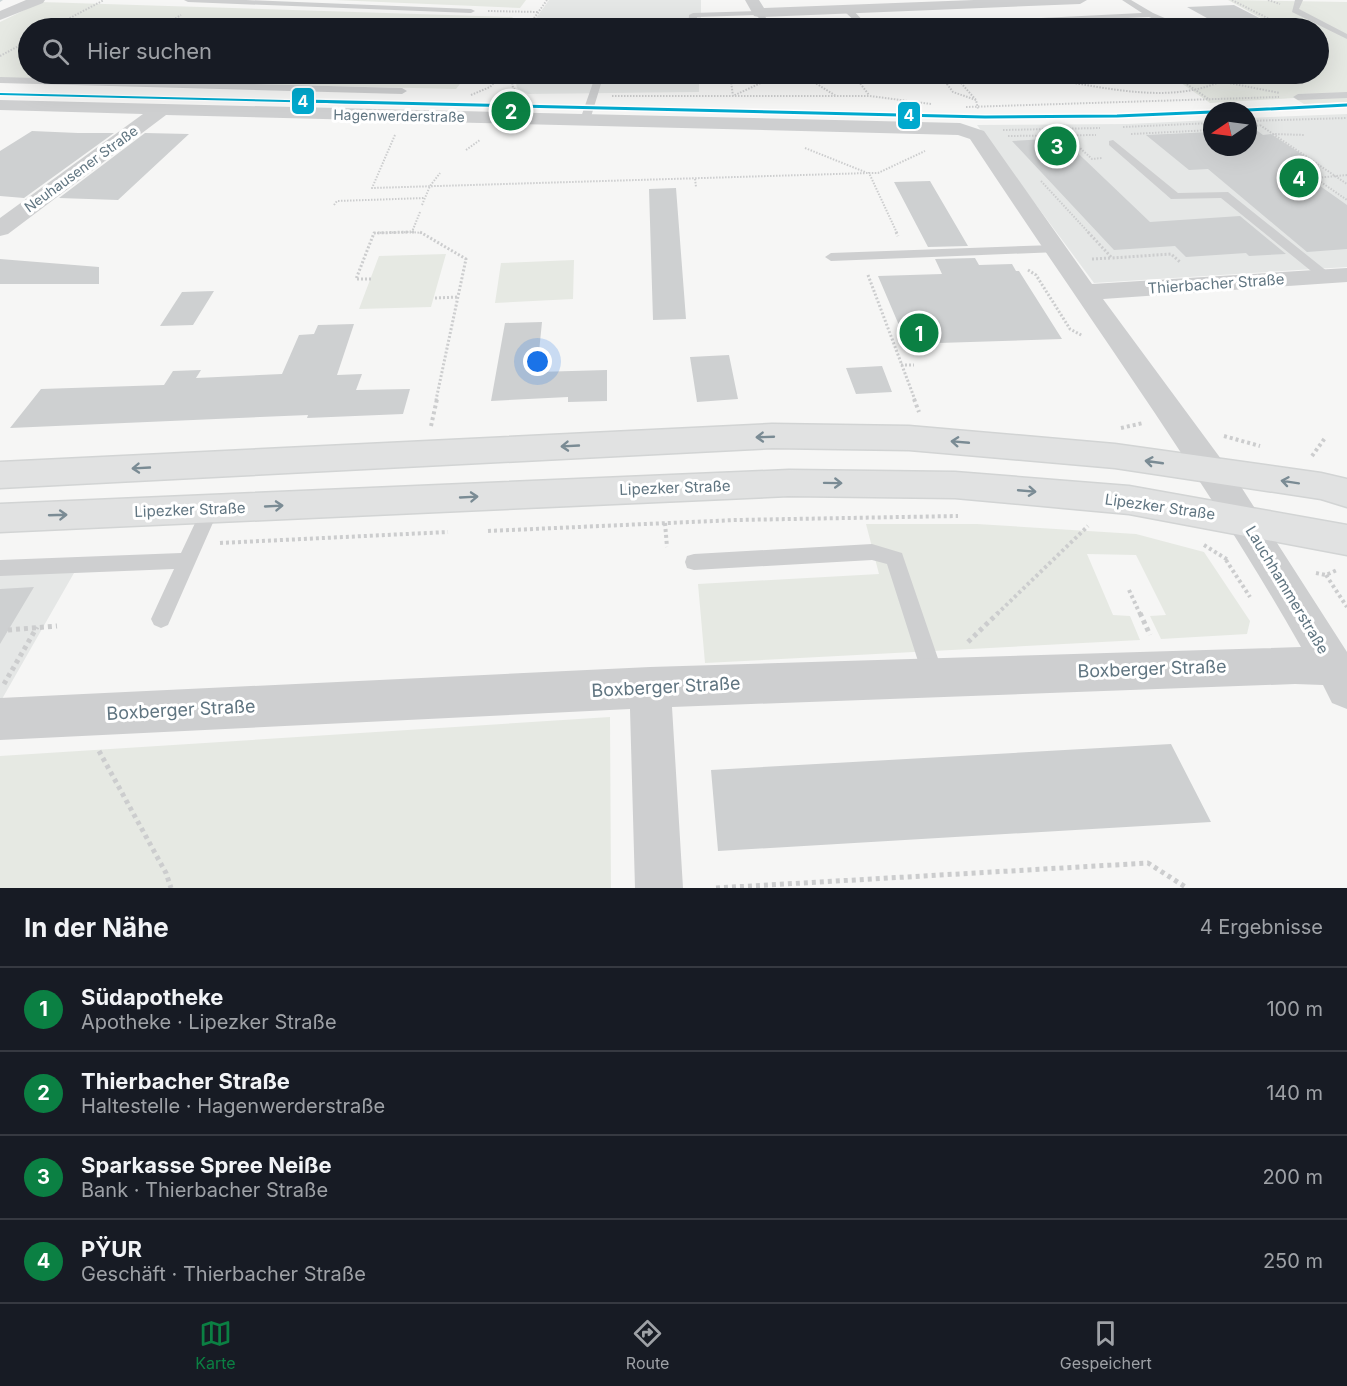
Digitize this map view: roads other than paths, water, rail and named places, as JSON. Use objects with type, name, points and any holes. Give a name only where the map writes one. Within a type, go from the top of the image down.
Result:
[{"type":"main road","name":"Lipezker Straße","points":[[0,475],[772,436],[909,438],[1115,456],[1227,494],[1347,540]]},
{"type":"main road","name":"Lipezker Straße","points":[[0,518],[789,483],[956,485],[1110,499],[1227,494],[1321,486],[1347,493]]},
{"type":"street","points":[[0,16],[38,0]]},
{"type":"street","points":[[755,6],[847,9],[977,2],[1080,0]]},
{"type":"street","name":"Hagenwerderstraße","points":[[0,105],[960,129],[977,135],[1054,249]]},
{"type":"street","name":"Neuhausener Straße","points":[[0,229],[162,110]]},
{"type":"street","points":[[1054,249],[1227,494]]},
{"type":"street","name":"Thierbacher Straße","points":[[1085,292],[1336,276]]},
{"type":"street","name":"Lauchhammerstraße","points":[[1227,494],[1273,564],[1340,678]]},
{"type":"street","name":"Boxberger Straße","points":[[0,719],[933,675],[1295,665],[1340,678]]},
{"type":"street","points":[[650,687],[659,888]]},
{"type":"lane","points":[[188,0],[471,11]]},
{"type":"lane","points":[[1126,0],[1158,18]]},
{"type":"lane","points":[[1299,0],[1294,10],[1310,18]]},
{"type":"lane","points":[[693,18],[693,15],[755,6]]},
{"type":"lane","points":[[847,9],[856,18]]},
{"type":"lane","points":[[1087,18],[1150,15]]},
{"type":"lane","points":[[1329,27],[1347,36]]},
{"type":"lane","points":[[0,80],[18,80]]},
{"type":"lane","points":[[146,84],[402,91]]},
{"type":"lane","points":[[585,120],[596,84]]},
{"type":"lane","points":[[1330,95],[1347,89]]},
{"type":"lane","points":[[1330,95],[1347,104]]},
{"type":"lane","points":[[1298,97],[1347,95]]},
{"type":"lane","points":[[1113,143],[1174,197],[1224,194],[1336,276]]},
{"type":"lane","points":[[831,257],[1054,249]]},
{"type":"lane","points":[[161,619],[210,509]]},
{"type":"lane","points":[[694,562],[872,552],[895,559],[933,675]]},
{"type":"lane","points":[[0,568],[187,561]]},
{"type":"tram line","name":"4","points":[[0,94],[985,117],[1203,112]]},
{"type":"tram line","name":"4","points":[[1257,110],[1347,105]]},
{"type":"place","name":"Thierbacher Straße","points":[[511,111]]},
{"type":"place","name":"Sparkasse Spree Neiße","points":[[1057,146]]},
{"type":"place","name":"PŸUR","points":[[1299,178]]},
{"type":"place","name":"Südapotheke","points":[[919,333]]}]
